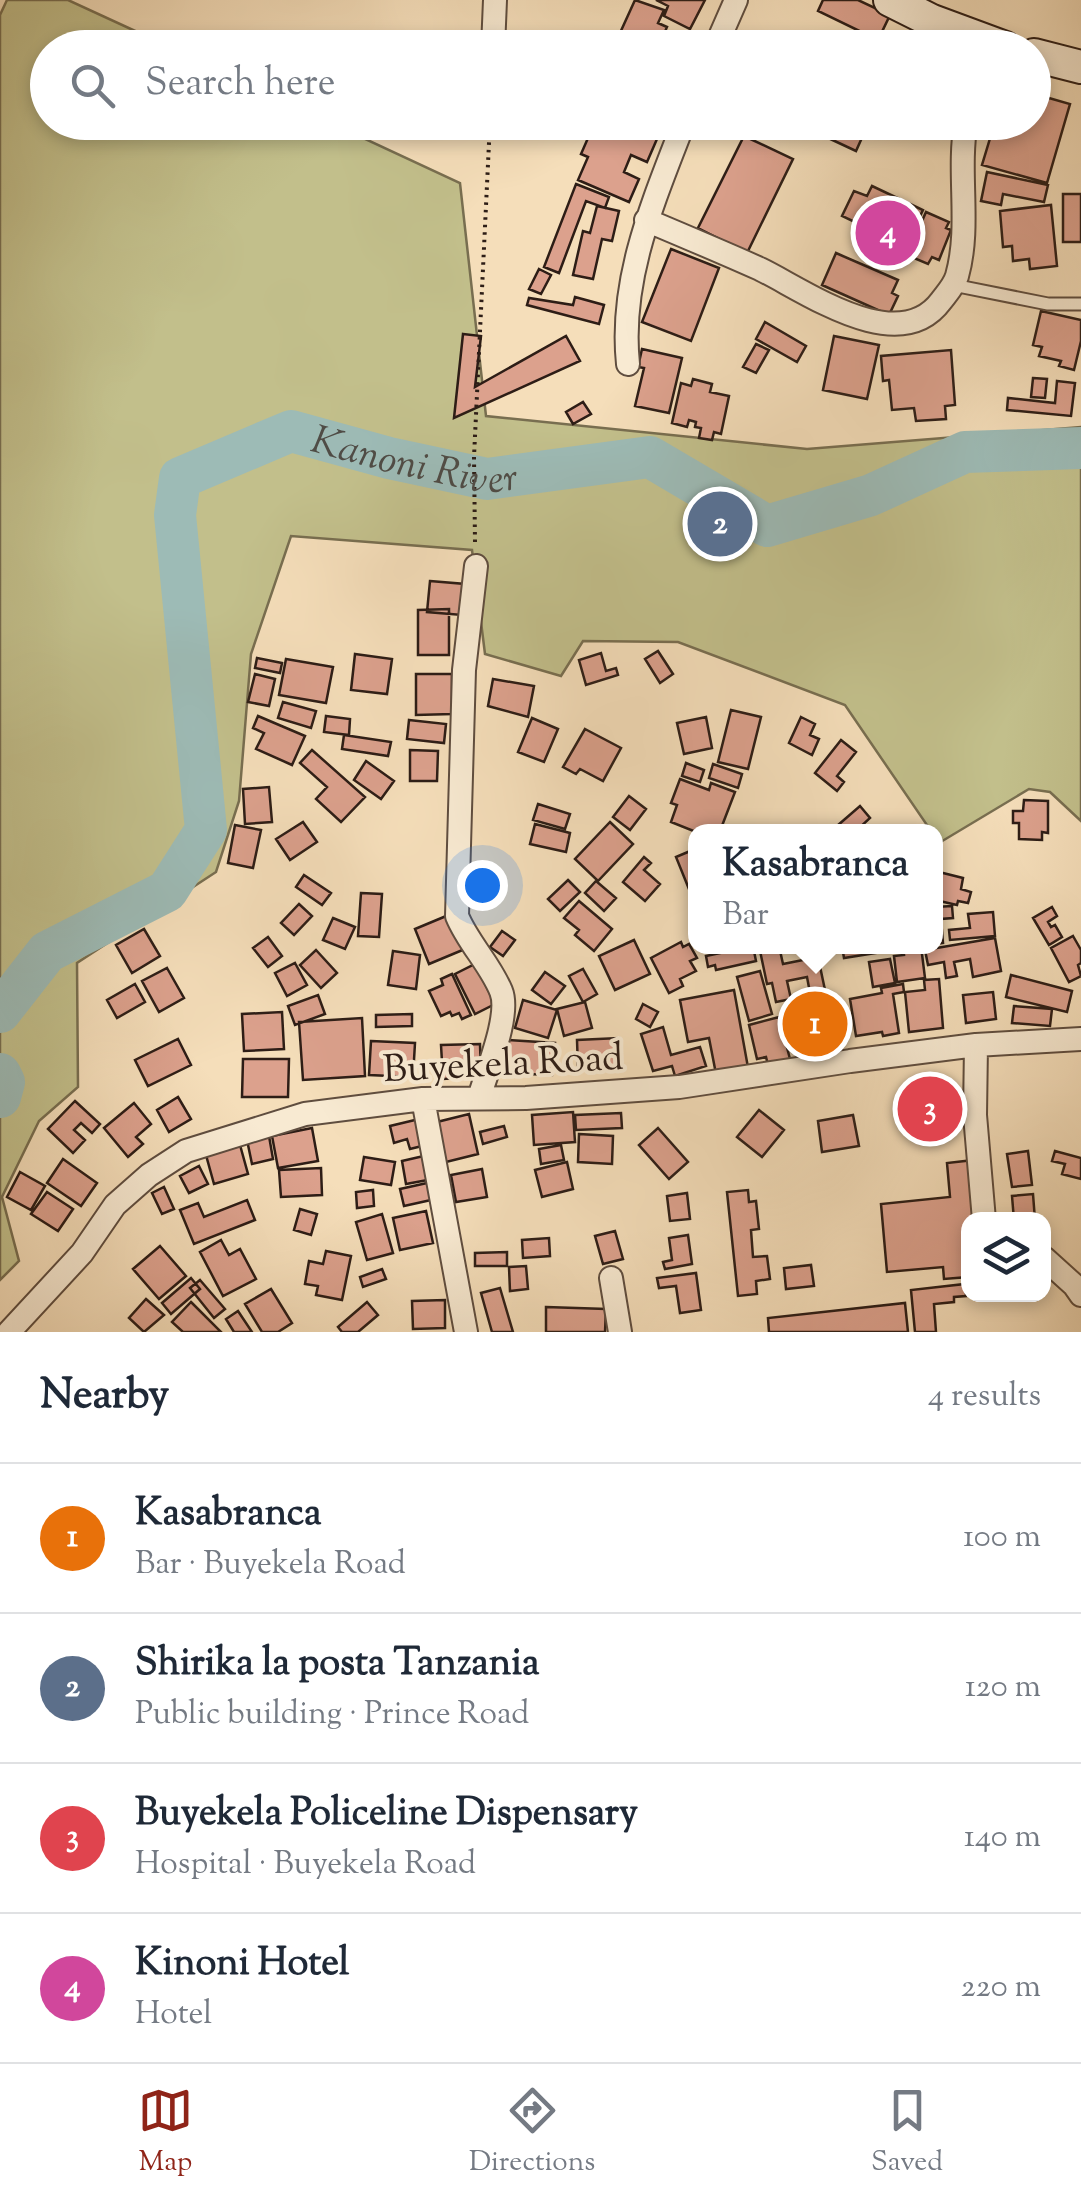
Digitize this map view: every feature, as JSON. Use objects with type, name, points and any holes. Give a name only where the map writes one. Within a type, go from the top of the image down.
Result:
[{"type":"main road","points":[[890,0],[934,10],[966,30]]},
{"type":"main road","points":[[1051,59],[1081,67]]},
{"type":"street","points":[[494,30],[495,0]]},
{"type":"street","points":[[723,30],[736,0]]},
{"type":"street","points":[[628,364],[625,322],[639,242],[677,140]]},
{"type":"street","points":[[646,220],[764,271],[836,311],[890,322],[911,321],[934,310],[958,274],[964,216],[965,140]]},
{"type":"street","points":[[476,566],[464,670],[457,916],[502,992],[504,1009],[479,1098]]},
{"type":"street","name":"Buyekela Road","points":[[9,1332],[82,1252],[116,1205],[149,1175],[186,1151],[305,1114],[423,1099],[679,1087],[850,1060],[1081,1039]]},
{"type":"street","points":[[976,1046],[976,1115],[983,1212]]},
{"type":"street","points":[[423,1099],[466,1332]]},
{"type":"street","points":[[1051,1264],[1081,1296]]},
{"type":"street","points":[[611,1278],[620,1332]]},
{"type":"lane","points":[[953,285],[1048,304],[1081,304]]},
{"type":"path","points":[[476,566],[474,456],[489,140]]},
{"type":"shaded area","points":[[7,0],[68,0],[133,30],[30,30],[30,140],[368,140],[460,183],[486,416],[807,449],[1081,427],[1081,821],[1050,792],[1029,789],[943,841],[943,824],[926,824],[845,705],[678,642],[583,641],[561,676],[485,654],[472,550],[291,536],[251,654],[239,801],[216,872],[77,963],[78,1087],[39,1121],[2,1197],[19,1261],[0,1280],[0,15]]},
{"type":"building","points":[[635,0],[664,10],[658,23],[667,27],[666,30],[621,30]]},
{"type":"building","points":[[656,0],[705,0],[690,29],[664,16],[668,6]]},
{"type":"building","points":[[823,0],[858,0],[890,15],[883,30],[857,30],[818,11]]},
{"type":"building","points":[[1051,99],[1070,104],[1047,183],[982,165],[990,140],[1051,140]]},
{"type":"building","points":[[587,140],[657,140],[647,162],[631,155],[624,172],[639,179],[629,202],[578,180],[588,157],[581,154]]},
{"type":"building","points":[[742,140],[753,140],[793,159],[747,253],[698,228]]},
{"type":"building","points":[[832,140],[861,140],[856,151]]},
{"type":"building","points":[[987,172],[1048,185],[1044,202],[1003,194],[1001,205],[981,201]]},
{"type":"building","points":[[576,184],[609,197],[605,208],[586,201],[559,273],[544,267]]},
{"type":"building","points":[[872,186],[923,210],[905,246],[842,216],[854,191],[867,196]]},
{"type":"building","points":[[1063,194],[1081,194],[1081,242],[1063,242]]},
{"type":"building","points":[[1051,205],[1057,266],[1030,269],[1029,259],[1013,261],[1012,246],[1003,247],[1000,211]]},
{"type":"building","points":[[597,206],[619,211],[612,241],[602,239],[593,279],[573,275],[583,231],[590,233]]},
{"type":"building","points":[[926,212],[949,222],[946,228],[951,230],[939,260],[932,257],[928,264],[907,255]]},
{"type":"building","points":[[671,249],[719,268],[691,341],[642,322]]},
{"type":"building","points":[[836,253],[898,280],[892,293],[898,296],[889,315],[822,285]]},
{"type":"building","points":[[539,269],[551,275],[541,294],[529,289]]},
{"type":"building","points":[[575,297],[604,305],[599,324],[527,305],[529,298],[573,305]]},
{"type":"building","points":[[1041,311],[1081,320],[1074,370],[1059,366],[1061,361],[1039,356],[1042,347],[1033,345]]},
{"type":"building","points":[[765,322],[806,346],[797,362],[756,339]]},
{"type":"building","points":[[463,334],[481,336],[475,387],[566,336],[580,361],[454,418]]},
{"type":"building","points":[[834,336],[879,345],[867,399],[823,390]]},
{"type":"building","points":[[756,344],[769,350],[756,373],[743,367]]},
{"type":"building","points":[[642,349],[682,358],[669,413],[635,406],[644,368],[638,367]]},
{"type":"building","points":[[951,350],[955,405],[945,406],[946,419],[916,421],[914,408],[892,410],[889,380],[883,381],[881,356]]},
{"type":"building","points":[[1033,378],[1047,379],[1045,398],[1031,397]]},
{"type":"building","points":[[693,379],[712,384],[710,392],[729,396],[721,434],[714,432],[712,440],[699,438],[701,428],[695,427],[696,422],[689,420],[687,427],[672,423],[681,383],[691,386]]},
{"type":"building","points":[[1057,381],[1075,383],[1071,416],[1007,410],[1008,398],[1055,403]]},
{"type":"building","points":[[583,402],[591,414],[573,424],[566,412]]},
{"type":"building","points":[[430,581],[465,584],[462,615],[427,612]]},
{"type":"building","points":[[449,609],[449,655],[418,655],[418,610]]},
{"type":"building","points":[[658,651],[673,674],[660,683],[645,659]]},
{"type":"building","points":[[601,653],[606,671],[616,668],[618,675],[586,685],[579,660]]},
{"type":"building","points":[[355,654],[392,659],[387,694],[351,690]]},
{"type":"building","points":[[257,658],[282,663],[280,673],[255,668]]},
{"type":"building","points":[[286,659],[333,667],[326,703],[279,695]]},
{"type":"building","points":[[255,674],[275,679],[269,706],[248,702]]},
{"type":"building","points":[[416,674],[452,674],[452,714],[416,715]]},
{"type":"building","points":[[493,679],[534,686],[528,717],[488,706]]},
{"type":"building","points":[[283,702],[316,711],[311,728],[278,718]]},
{"type":"building","points":[[731,710],[761,717],[748,769],[718,762]]},
{"type":"building","points":[[258,716],[305,736],[292,765],[256,749],[264,733],[253,728]]},
{"type":"building","points":[[326,716],[350,719],[349,735],[324,732]]},
{"type":"building","points":[[706,717],[712,748],[684,754],[677,723]]},
{"type":"building","points":[[801,717],[815,724],[810,735],[819,739],[812,755],[789,743]]},
{"type":"building","points":[[532,718],[558,729],[544,762],[518,752]]},
{"type":"building","points":[[409,720],[446,724],[444,743],[407,739]]},
{"type":"building","points":[[585,729],[621,748],[603,781],[580,769],[576,774],[563,767]]},
{"type":"building","points":[[344,735],[391,742],[388,756],[342,749]]},
{"type":"building","points":[[841,740],[856,752],[837,776],[844,782],[837,791],[815,773]]},
{"type":"building","points":[[312,750],[365,797],[341,822],[316,799],[327,787],[300,763]]},
{"type":"building","points":[[410,750],[438,751],[437,781],[410,781]]},
{"type":"building","points":[[366,761],[394,781],[381,799],[354,780]]},
{"type":"building","points":[[686,763],[704,770],[700,782],[682,776]]},
{"type":"building","points":[[713,764],[742,774],[738,788],[709,778]]},
{"type":"building","points":[[680,779],[709,790],[711,783],[735,792],[723,824],[688,824],[688,829],[671,822],[677,805],[671,803]]},
{"type":"building","points":[[269,787],[272,822],[245,824],[243,789]]},
{"type":"building","points":[[629,796],[646,809],[630,830],[613,817]]},
{"type":"building","points":[[1024,800],[1048,801],[1048,833],[1042,832],[1042,840],[1019,839],[1019,823],[1013,823],[1013,811],[1023,811]]},
{"type":"building","points":[[538,804],[570,814],[565,829],[533,820]]},
{"type":"building","points":[[860,806],[870,818],[864,824],[839,824]]},
{"type":"building","points":[[303,822],[317,842],[290,860],[276,839]]},
{"type":"building","points":[[610,822],[633,844],[598,881],[575,859]]},
{"type":"building","points":[[535,824],[570,833],[566,852],[530,844]]},
{"type":"building","points":[[235,825],[261,830],[253,868],[228,863]]},
{"type":"building","points":[[688,852],[688,887],[676,857]]},
{"type":"building","points":[[644,857],[651,863],[644,870],[660,884],[645,901],[623,882]]},
{"type":"building","points":[[943,873],[963,878],[961,889],[971,892],[968,903],[958,901],[957,905],[943,902]]},
{"type":"building","points":[[304,875],[331,893],[322,905],[296,887]]},
{"type":"building","points":[[568,880],[580,892],[560,911],[548,899]]},
{"type":"building","points":[[596,881],[616,898],[604,911],[585,893]]},
{"type":"building","points":[[361,893],[382,894],[379,937],[358,936]]},
{"type":"building","points":[[579,901],[612,929],[594,951],[575,935],[579,930],[564,918]]},
{"type":"building","points":[[299,904],[312,916],[294,935],[281,923]]},
{"type":"building","points":[[952,906],[953,918],[943,919],[943,907]]},
{"type":"building","points":[[1052,907],[1057,916],[1048,922],[1051,927],[1055,925],[1062,937],[1049,945],[1033,918]]},
{"type":"building","points":[[993,912],[995,936],[950,940],[949,930],[970,928],[968,914]]},
{"type":"building","points":[[451,914],[465,949],[429,964],[415,929]]},
{"type":"building","points":[[333,918],[355,927],[345,949],[323,940]]},
{"type":"building","points":[[144,929],[160,956],[132,973],[116,945]]},
{"type":"building","points":[[502,931],[515,940],[503,956],[490,947]]},
{"type":"building","points":[[1073,936],[1081,950],[1081,976],[1069,982],[1051,948]]},
{"type":"building","points":[[268,937],[282,956],[268,967],[253,948]]},
{"type":"building","points":[[995,938],[1001,971],[973,977],[970,959],[954,962],[957,976],[946,978],[944,962],[928,965],[926,954],[943,954],[943,947]]},
{"type":"building","points":[[634,940],[650,974],[615,990],[599,956]]},
{"type":"building","points":[[681,942],[683,947],[688,944],[688,954],[697,958],[690,961],[696,971],[680,979],[683,986],[669,993],[651,958]]},
{"type":"building","points":[[316,950],[337,973],[321,988],[300,965]]},
{"type":"building","points":[[393,951],[420,955],[416,989],[388,985]]},
{"type":"building","points":[[755,954],[756,961],[716,970],[715,965],[708,967],[706,956]]},
{"type":"building","points":[[761,954],[781,954],[783,964],[818,957],[825,990],[810,993],[807,977],[787,981],[791,999],[776,1002],[772,983],[767,984]]},
{"type":"building","points":[[922,954],[925,978],[897,982],[894,956]]},
{"type":"building","points":[[890,959],[895,983],[873,987],[869,962]]},
{"type":"building","points":[[295,963],[307,985],[287,996],[275,973]]},
{"type":"building","points":[[475,964],[495,1004],[475,1014],[455,974]]},
{"type":"building","points":[[167,968],[184,998],[159,1012],[142,981]]},
{"type":"building","points":[[583,969],[597,994],[583,1002],[569,976]]},
{"type":"building","points":[[760,971],[772,1014],[749,1021],[737,977]]},
{"type":"building","points":[[545,972],[565,986],[551,1004],[532,990]]},
{"type":"building","points":[[452,974],[471,1015],[462,1019],[459,1013],[441,1016],[429,991],[443,985],[441,979]]},
{"type":"building","points":[[1011,975],[1072,991],[1067,1012],[1006,997]]},
{"type":"building","points":[[939,979],[943,1028],[909,1032],[905,992],[925,990],[924,980]]},
{"type":"building","points":[[135,984],[145,1002],[117,1018],[107,1000]]},
{"type":"building","points":[[903,984],[904,992],[893,994],[899,1033],[856,1036],[850,999]]},
{"type":"building","points":[[734,990],[749,1073],[717,1079],[709,1038],[688,1042],[680,1000]]},
{"type":"building","points":[[993,992],[996,1019],[966,1023],[963,995]]},
{"type":"building","points":[[318,995],[325,1014],[295,1025],[288,1006]]},
{"type":"building","points":[[828,997],[834,1045],[794,1050],[788,1002]]},
{"type":"building","points":[[523,1000],[557,1010],[548,1038],[515,1028]]},
{"type":"building","points":[[585,1002],[592,1028],[564,1036],[557,1009]]},
{"type":"building","points":[[643,1004],[658,1012],[650,1027],[636,1019]]},
{"type":"building","points":[[1014,1006],[1052,1009],[1050,1026],[1012,1023]]},
{"type":"building","points":[[282,1012],[284,1049],[244,1051],[242,1014]]},
{"type":"building","points":[[412,1014],[412,1026],[376,1027],[376,1015]]},
{"type":"building","points":[[779,1017],[790,1059],[768,1065],[766,1057],[757,1059],[749,1025]]},
{"type":"building","points":[[362,1018],[365,1076],[303,1080],[299,1022]]},
{"type":"building","points":[[663,1027],[671,1055],[700,1047],[706,1066],[675,1076],[672,1066],[653,1071],[641,1034]]},
{"type":"building","points":[[619,1038],[621,1068],[578,1069],[577,1040]]},
{"type":"building","points":[[178,1039],[191,1065],[148,1086],[135,1060]]},
{"type":"building","points":[[506,1040],[555,1043],[552,1075],[504,1073]]},
{"type":"building","points":[[371,1041],[415,1043],[413,1077],[369,1075]]},
{"type":"building","points":[[480,1044],[481,1077],[443,1079],[441,1045]]},
{"type":"building","points":[[243,1059],[289,1059],[288,1097],[242,1097]]},
{"type":"building","points":[[933,1076],[964,1101],[929,1144],[896,1116]]},
{"type":"building","points":[[178,1097],[191,1119],[169,1132],[157,1110]]},
{"type":"building","points":[[75,1101],[100,1124],[92,1133],[81,1123],[74,1130],[85,1140],[73,1153],[48,1129]]},
{"type":"building","points":[[134,1103],[151,1124],[136,1137],[143,1144],[128,1157],[104,1128]]},
{"type":"building","points":[[759,1110],[784,1130],[762,1157],[737,1137]]},
{"type":"building","points":[[573,1112],[575,1142],[534,1145],[532,1115]]},
{"type":"building","points":[[621,1113],[622,1128],[576,1130],[575,1115]]},
{"type":"building","points":[[469,1114],[478,1154],[446,1162],[437,1122]]},
{"type":"building","points":[[853,1115],[859,1146],[822,1152],[818,1121]]},
{"type":"building","points":[[419,1119],[426,1145],[410,1149],[407,1139],[394,1143],[390,1126]]},
{"type":"building","points":[[504,1126],[507,1137],[483,1144],[480,1132]]},
{"type":"building","points":[[312,1128],[318,1161],[278,1168],[272,1136]]},
{"type":"building","points":[[658,1128],[688,1162],[669,1179],[639,1145]]},
{"type":"building","points":[[579,1134],[613,1136],[612,1164],[578,1162]]},
{"type":"building","points":[[269,1136],[273,1159],[252,1164],[247,1140]]},
{"type":"building","points":[[240,1145],[248,1174],[214,1184],[206,1155]]},
{"type":"building","points":[[561,1145],[564,1160],[541,1164],[539,1149]]},
{"type":"building","points":[[1028,1151],[1032,1185],[1012,1187],[1007,1154]]},
{"type":"building","points":[[1055,1151],[1081,1158],[1081,1179],[1062,1174],[1065,1164],[1052,1161]]},
{"type":"building","points":[[428,1155],[433,1179],[406,1184],[402,1161]]},
{"type":"building","points":[[364,1157],[395,1162],[391,1185],[360,1180]]},
{"type":"building","points":[[63,1159],[97,1183],[81,1206],[47,1183]]},
{"type":"building","points":[[974,1160],[978,1212],[961,1212],[961,1278],[944,1279],[943,1267],[887,1272],[881,1204],[950,1197],[947,1163]]},
{"type":"building","points":[[567,1162],[573,1189],[542,1197],[535,1170]]},
{"type":"building","points":[[199,1166],[208,1184],[189,1193],[180,1176]]},
{"type":"building","points":[[321,1168],[322,1195],[281,1197],[279,1170]]},
{"type":"building","points":[[482,1169],[487,1197],[456,1202],[451,1175]]},
{"type":"building","points":[[20,1172],[45,1186],[31,1210],[7,1197]]},
{"type":"building","points":[[436,1181],[440,1198],[404,1206],[400,1189]]},
{"type":"building","points":[[164,1187],[174,1209],[162,1214],[152,1193]]},
{"type":"building","points":[[373,1190],[374,1206],[357,1208],[356,1192]]},
{"type":"building","points":[[748,1190],[749,1202],[756,1201],[759,1229],[751,1230],[753,1257],[767,1256],[770,1279],[756,1281],[757,1294],[738,1296],[727,1192]]},
{"type":"building","points":[[47,1192],[73,1209],[58,1231],[31,1214]]},
{"type":"building","points":[[687,1193],[690,1219],[670,1221],[667,1196]]},
{"type":"building","points":[[1033,1194],[1034,1212],[1013,1212],[1012,1196]]},
{"type":"building","points":[[247,1200],[255,1220],[194,1244],[180,1210],[198,1203],[204,1217]]},
{"type":"building","points":[[300,1209],[317,1214],[311,1235],[294,1230]]},
{"type":"building","points":[[426,1211],[433,1243],[400,1250],[393,1218]]},
{"type":"building","points":[[382,1214],[393,1253],[367,1260],[356,1222]]},
{"type":"building","points":[[615,1231],[623,1259],[603,1264],[595,1236]]},
{"type":"building","points":[[688,1235],[692,1264],[665,1269],[663,1262],[672,1260],[669,1238]]},
{"type":"building","points":[[549,1238],[550,1256],[523,1258],[522,1240]]},
{"type":"building","points":[[221,1240],[229,1255],[240,1249],[256,1279],[223,1296],[200,1252]]},
{"type":"building","points":[[160,1246],[186,1276],[159,1299],[133,1269]]},
{"type":"building","points":[[326,1251],[351,1256],[342,1300],[316,1295],[318,1286],[305,1284],[309,1261],[323,1264]]},
{"type":"building","points":[[507,1252],[507,1266],[475,1266],[475,1253]]},
{"type":"building","points":[[811,1265],[814,1286],[786,1289],[784,1268]]},
{"type":"building","points":[[526,1266],[528,1289],[510,1291],[509,1267]]},
{"type":"building","points":[[382,1269],[386,1279],[363,1287],[360,1277]]},
{"type":"building","points":[[696,1273],[701,1310],[680,1313],[676,1286],[659,1288],[657,1278]]},
{"type":"building","points":[[191,1278],[200,1289],[171,1314],[162,1303]]},
{"type":"building","points":[[200,1280],[225,1309],[214,1318],[190,1288]]},
{"type":"building","points":[[961,1284],[961,1296],[954,1297],[954,1302],[934,1304],[936,1332],[915,1332],[911,1290]]},
{"type":"building","points":[[500,1288],[513,1332],[492,1332],[481,1293]]},
{"type":"building","points":[[271,1289],[292,1323],[278,1332],[262,1332],[245,1304]]},
{"type":"building","points":[[146,1299],[164,1315],[144,1332],[129,1318]]},
{"type":"building","points":[[445,1300],[445,1328],[413,1329],[412,1301]]},
{"type":"building","points":[[191,1302],[221,1332],[183,1332],[172,1322]]},
{"type":"building","points":[[367,1302],[378,1315],[358,1332],[342,1332],[338,1327]]},
{"type":"building","points":[[905,1303],[908,1332],[769,1332],[768,1318]]},
{"type":"building","points":[[546,1307],[606,1309],[605,1332],[546,1332]]},
{"type":"building","points":[[238,1311],[252,1332],[234,1332],[226,1319]]},
{"type":"waterway","name":"Kanoni River","points":[[0,1012],[47,952],[167,891],[206,830],[175,515],[180,478],[291,431],[487,479],[650,457],[767,526],[871,495],[965,452],[1081,448]]},
{"type":"waterway","name":"Kanoni River","points":[[0,1074],[4,1082],[0,1097]]},
{"type":"place","name":"Kinoni Hotel","points":[[888,233]]},
{"type":"place","name":"Shirika la posta Tanzania","points":[[720,524]]},
{"type":"place","name":"Kasabranca","points":[[815,1024]]},
{"type":"place","name":"Buyekela Policeline Dispensary","points":[[930,1109]]}]
